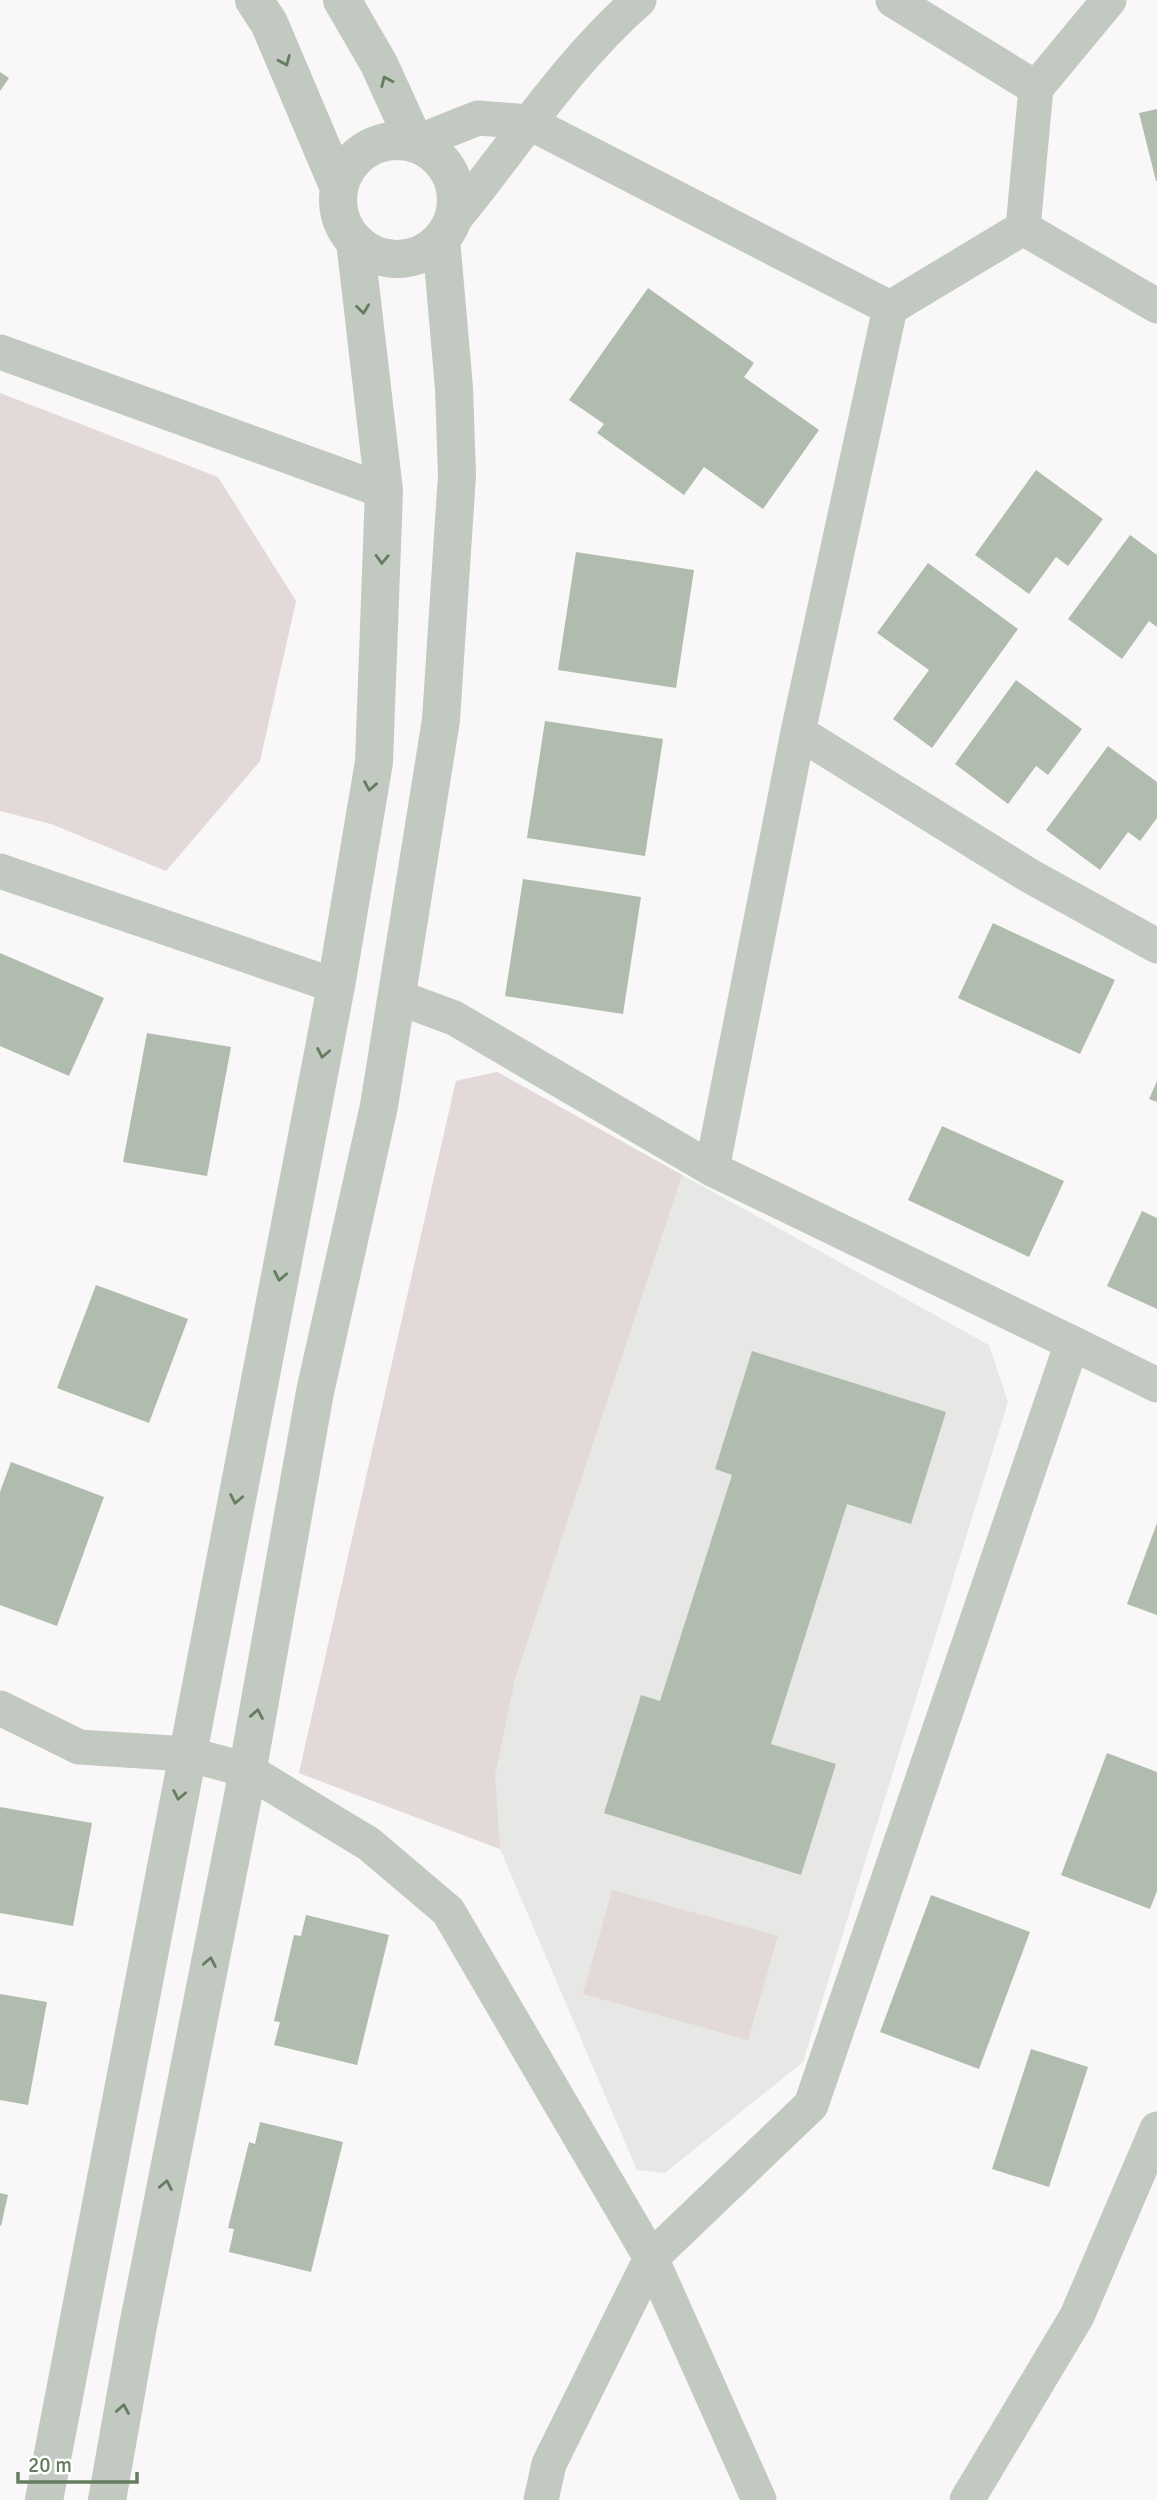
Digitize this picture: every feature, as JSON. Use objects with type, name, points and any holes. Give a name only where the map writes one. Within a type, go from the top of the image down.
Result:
[{"type":"street","points":[[254,0],[269,23],[339,188]]},
{"type":"street","points":[[342,0],[379,64],[415,143]]},
{"type":"street","points":[[107,2500],[138,2326],[247,1770],[315,1392],[379,1106],[441,720],[457,475],[447,231],[456,203],[455,184],[446,166],[433,152],[415,143],[395,140],[376,145],[359,155],[347,169],[339,188],[339,207],[344,225],[355,241],[370,253],[388,258],[408,258],[426,252],[447,231],[528,122],[619,18],[639,0]]},
{"type":"street","points":[[893,0],[1036,88]]},
{"type":"street","points":[[1023,228],[1036,88],[1108,0]]},
{"type":"street","points":[[415,143],[478,118],[528,122],[890,308]]},
{"type":"street","points":[[1023,228],[1157,306]]},
{"type":"street","points":[[712,1169],[798,732],[890,308],[1023,228]]},
{"type":"street","points":[[44,2500],[336,986],[374,762],[384,491],[355,241]]},
{"type":"street","points":[[0,352],[384,491]]},
{"type":"street","points":[[798,732],[1030,876],[1157,946]]},
{"type":"street","points":[[0,871],[336,986]]},
{"type":"street","points":[[397,997],[454,1018],[712,1169],[1157,1385]]},
{"type":"street","points":[[541,2500],[549,2464],[651,2258],[811,2105],[1072,1343]]},
{"type":"street","points":[[0,1708],[79,1747],[187,1754],[247,1770],[369,1844],[448,1911],[651,2258],[759,2500]]},
{"type":"street","points":[[967,2500],[1077,2316],[1157,2129]]},
{"type":"shaded area","points":[[0,393],[218,477],[296,601],[260,761],[166,871],[51,824],[0,811]]},
{"type":"shaded area","points":[[497,1072],[989,1345],[1008,1402],[803,2062],[665,2173],[637,2170],[500,1849],[299,1773],[456,1081]]},
{"type":"shaded area","points":[[497,1072],[682,1175],[515,1679],[495,1775],[500,1849],[299,1773],[456,1081]]},
{"type":"shaded area","points":[[612,1890],[778,1936],[748,2040],[583,1994]]},
{"type":"building","points":[[0,72],[9,78],[0,91]]},
{"type":"building","points":[[1157,109],[1157,181],[1156,181],[1139,113]]},
{"type":"building","points":[[648,288],[754,363],[744,377],[819,430],[763,509],[704,467],[684,495],[597,433],[604,424],[569,400]]},
{"type":"building","points":[[1036,470],[1103,519],[1068,566],[1056,557],[1029,594],[975,555]]},
{"type":"building","points":[[1130,535],[1157,555],[1157,627],[1149,621],[1122,659],[1068,619]]},
{"type":"building","points":[[576,552],[694,570],[676,688],[558,670]]},
{"type":"building","points":[[928,563],[1018,629],[932,748],[893,719],[929,670],[877,633]]},
{"type":"building","points":[[1016,680],[1082,729],[1048,775],[1036,766],[1008,804],[955,764]]},
{"type":"building","points":[[545,721],[663,739],[645,856],[527,838]]},
{"type":"building","points":[[1108,746],[1157,782],[1157,818],[1140,841],[1128,832],[1100,870],[1046,830]]},
{"type":"building","points":[[523,879],[641,897],[623,1014],[505,996]]},
{"type":"building","points":[[993,923],[1115,980],[1080,1054],[958,998]]},
{"type":"building","points":[[0,953],[104,998],[69,1076],[0,1046]]},
{"type":"building","points":[[147,1033],[231,1047],[207,1176],[123,1162]]},
{"type":"building","points":[[1157,1081],[1157,1102],[1149,1099]]},
{"type":"building","points":[[942,1126],[1064,1181],[1029,1257],[908,1200]]},
{"type":"building","points":[[1142,1211],[1157,1218],[1157,1309],[1107,1286]]},
{"type":"building","points":[[96,1285],[188,1319],[149,1423],[57,1388]]},
{"type":"building","points":[[752,1351],[946,1412],[911,1524],[847,1504],[771,1744],[836,1764],[801,1875],[604,1813],[641,1695],[660,1701],[732,1475],[715,1469]]},
{"type":"building","points":[[11,1462],[104,1497],[57,1626],[0,1605],[0,1492]]},
{"type":"building","points":[[1157,1523],[1157,1615],[1127,1604]]},
{"type":"building","points":[[1107,1753],[1157,1772],[1157,1891],[1150,1909],[1061,1875]]},
{"type":"building","points":[[0,1807],[92,1823],[73,1926],[0,1913]]},
{"type":"building","points":[[931,1895],[1030,1932],[979,2069],[880,2032]]},
{"type":"building","points":[[306,1915],[389,1935],[357,2065],[274,2045],[280,2022],[274,2021],[294,1935],[301,1936]]},
{"type":"building","points":[[0,1994],[47,2002],[28,2105],[0,2100]]},
{"type":"building","points":[[1031,2049],[1088,2067],[1049,2187],[992,2169]]},
{"type":"building","points":[[260,2122],[343,2142],[311,2272],[229,2252],[234,2229],[228,2228],[249,2142],[255,2144]]},
{"type":"building","points":[[0,2193],[8,2195],[1,2226],[0,2225]]}]
